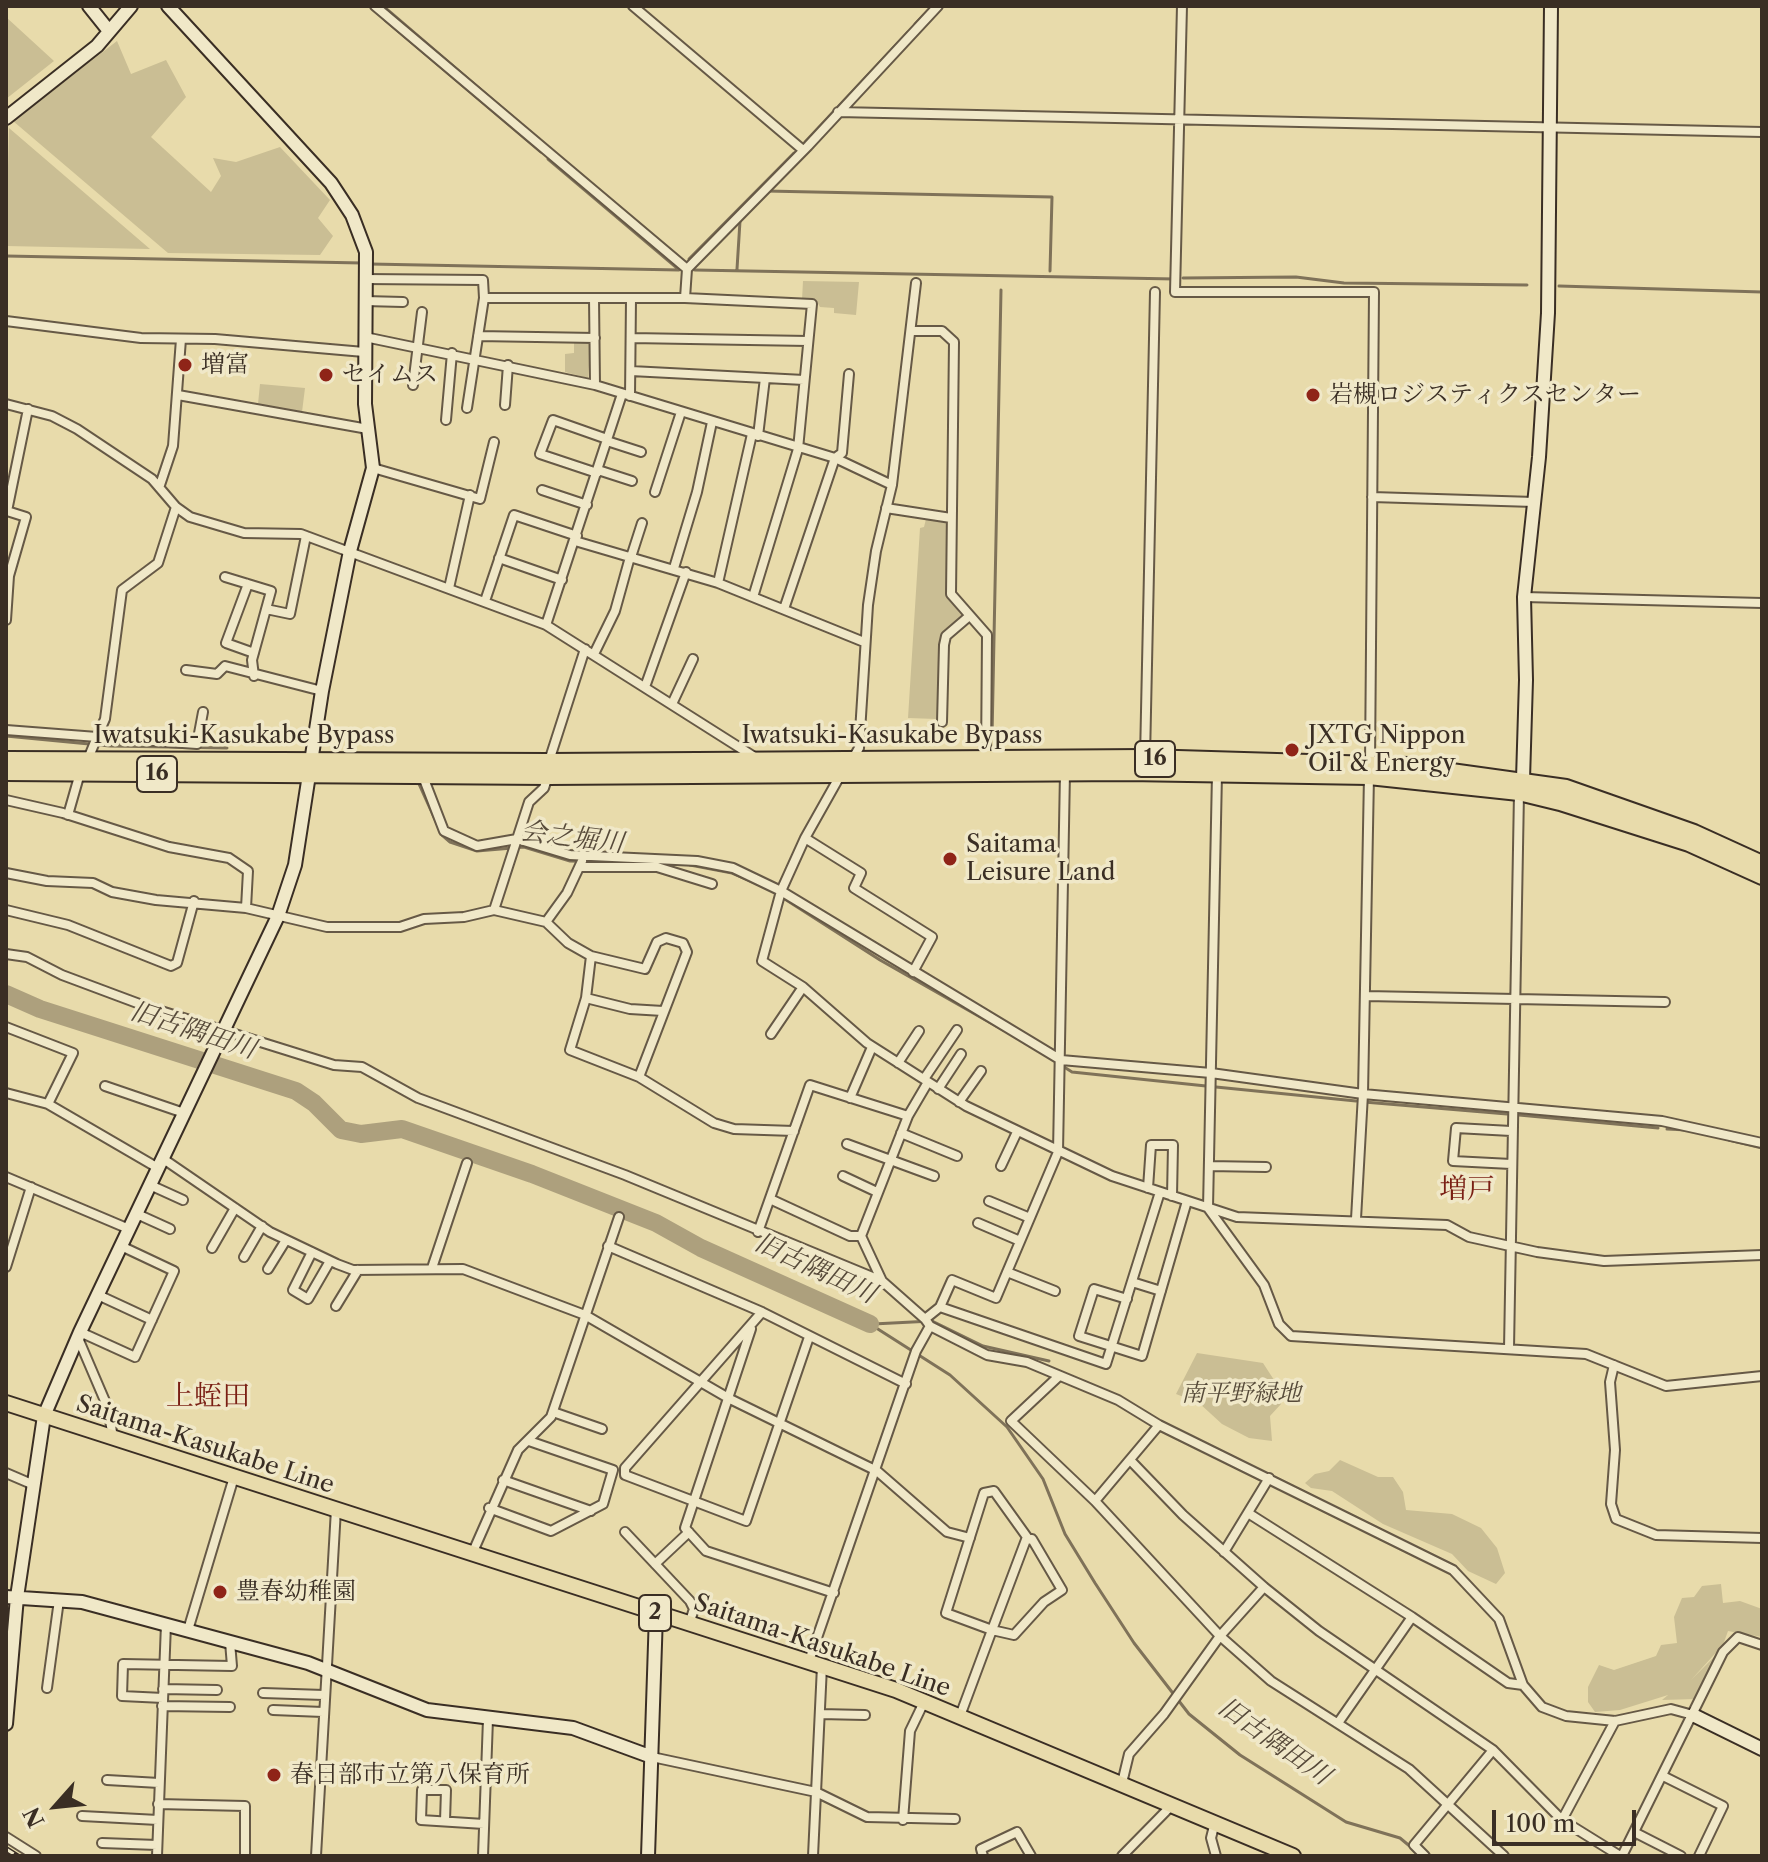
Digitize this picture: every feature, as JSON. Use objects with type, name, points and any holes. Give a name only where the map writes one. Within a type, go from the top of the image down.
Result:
[{"type":"highway","name":"Iwatsuki-Kasukabe Bypass","points":[[309,765],[422,774],[761,761],[846,767],[1145,758],[1369,770],[1521,786],[1609,801],[1694,833],[1762,864]]},
{"type":"highway","name":"Iwatsuki-Kasukabe Bypass","points":[[6,760],[84,766]]},
{"type":"highway","name":"Iwatsuki-Kasukabe Bypass","points":[[6,772],[84,766],[309,765],[548,769],[846,767],[1217,773],[1369,770]]},
{"type":"highway","name":"Iwatsuki-Kasukabe Bypass","points":[[1521,786],[1689,843],[1762,876]]},
{"type":"main road","name":"Saitama-Kasukabe Line","points":[[6,1403],[816,1663],[960,1716],[1293,1856]]},
{"type":"street","points":[[89,6],[109,31]]},
{"type":"street","points":[[6,118],[97,46],[131,6]]},
{"type":"street","points":[[6,1724],[12,1597],[44,1416],[79,1335],[278,916],[295,865],[322,691],[350,551],[373,468],[364,352],[366,252],[344,198],[168,6]]},
{"type":"street","points":[[375,6],[687,269]]},
{"type":"street","points":[[633,6],[803,150]]},
{"type":"street","points":[[685,298],[687,269],[938,6]]},
{"type":"street","points":[[1182,6],[1175,292],[1374,292],[1366,996],[1356,1219]]},
{"type":"street","points":[[1509,1348],[1524,597],[1548,313],[1551,6]]},
{"type":"street","points":[[838,112],[1762,132]]},
{"type":"street","points":[[365,279],[483,280],[484,298],[467,408]]},
{"type":"street","points":[[916,283],[892,485],[876,551],[864,642],[859,748],[805,838],[781,891],[762,961],[803,987],[872,1047],[959,1102],[1058,1152],[1148,1188],[1237,1217],[1356,1219],[1447,1225],[1469,1237],[1537,1252],[1604,1261],[1762,1255]]},
{"type":"street","points":[[1145,758],[1155,292]]},
{"type":"street","points":[[484,298],[685,298],[812,304],[798,449],[753,597]]},
{"type":"street","points":[[594,298],[595,385]]},
{"type":"street","points":[[546,625],[607,440],[626,395],[631,371],[631,299]]},
{"type":"street","points":[[365,301],[403,302]]},
{"type":"street","points":[[413,385],[422,312]]},
{"type":"street","points":[[6,321],[141,338],[364,352]]},
{"type":"street","points":[[911,331],[942,331],[954,342],[951,594],[987,635],[983,723],[986,761]]},
{"type":"street","points":[[478,336],[595,338]]},
{"type":"street","points":[[365,337],[475,357],[595,385],[835,458],[892,485]]},
{"type":"street","points":[[631,338],[808,341]]},
{"type":"street","points":[[160,485],[173,446],[181,339]]},
{"type":"street","points":[[446,420],[452,353]]},
{"type":"street","points":[[505,405],[508,365]]},
{"type":"street","points":[[631,371],[804,380]]},
{"type":"street","points":[[784,609],[835,458],[842,453],[849,374]]},
{"type":"street","points":[[718,583],[755,435],[765,378]]},
{"type":"street","points":[[178,395],[368,429]]},
{"type":"street","points":[[6,404],[64,421],[160,485],[176,507],[190,517],[244,533],[306,536],[546,625],[761,761]]},
{"type":"street","points":[[6,620],[9,576],[26,517],[7,511],[28,409]]},
{"type":"street","points":[[655,492],[681,412]]},
{"type":"street","points":[[632,481],[540,454],[553,420],[641,452]]},
{"type":"street","points":[[674,568],[697,492],[712,422]]},
{"type":"street","points":[[373,468],[480,499],[494,442]]},
{"type":"street","points":[[542,490],[587,505]]},
{"type":"street","points":[[449,588],[470,495]]},
{"type":"street","points":[[1372,497],[1534,502]]},
{"type":"street","points":[[68,815],[84,766],[105,719],[122,590],[158,563],[176,507]]},
{"type":"street","points":[[886,508],[951,518]]},
{"type":"street","points":[[485,601],[514,515],[630,557],[718,583],[864,642]]},
{"type":"street","points":[[494,910],[529,802],[544,788],[590,652],[615,611],[642,523]]},
{"type":"street","points":[[266,609],[290,614],[306,536]]},
{"type":"street","points":[[499,558],[562,580]]},
{"type":"street","points":[[645,687],[686,572]]},
{"type":"street","points":[[225,577],[271,591],[254,653],[254,676]]},
{"type":"street","points":[[248,584],[226,643],[254,653]]},
{"type":"street","points":[[1524,597],[1762,603]]},
{"type":"street","points":[[942,722],[946,636],[967,618]]},
{"type":"street","points":[[672,704],[693,659]]},
{"type":"street","points":[[186,670],[217,674],[225,666],[254,676],[322,691]]},
{"type":"street","points":[[6,730],[197,744],[203,712]]},
{"type":"street","points":[[813,1856],[820,1714],[816,1663],[834,1593],[916,1351],[928,1322],[940,1307],[952,1280],[996,1298],[1058,1152],[1065,772]]},
{"type":"street","points":[[1217,773],[1208,1208],[1264,1285],[1279,1324],[1291,1336],[1586,1354],[1666,1386],[1762,1376]]},
{"type":"street","points":[[422,774],[444,831],[477,846],[515,844],[582,856],[666,859],[733,868],[781,891],[1061,1060],[1211,1073],[1363,1094],[1662,1121],[1762,1143]]},
{"type":"street","points":[[6,800],[68,815],[169,847],[229,858],[248,871],[246,908]]},
{"type":"street","points":[[805,838],[861,873],[854,888],[932,937],[913,972]]},
{"type":"street","points":[[546,922],[581,867],[582,856]]},
{"type":"street","points":[[664,869],[666,859]]},
{"type":"street","points":[[581,867],[664,869],[712,884]]},
{"type":"street","points":[[6,873],[47,881],[93,883],[112,892],[156,900],[246,908],[327,927],[400,927],[424,919],[464,917],[494,910],[546,922],[568,943],[591,956],[645,969],[657,942],[666,938],[683,943],[687,952],[639,1077]]},
{"type":"street","points":[[6,910],[68,925],[171,966],[177,963],[194,901]]},
{"type":"street","points":[[6,954],[27,957],[145,1006],[334,1065],[362,1067],[418,1098],[625,1175],[882,1281],[928,1322],[987,1355],[1027,1362],[1118,1400],[1159,1425],[1453,1570],[1499,1619],[1523,1685],[1532,1699],[1553,1712],[1615,1721],[1671,1709],[1693,1715],[1762,1749]]},
{"type":"street","points":[[591,956],[586,998],[570,1050],[639,1077],[714,1123],[734,1129],[794,1131]]},
{"type":"street","points":[[771,1034],[803,987]]},
{"type":"street","points":[[1366,996],[1665,1002]]},
{"type":"street","points":[[586,998],[630,1009],[663,1011]]},
{"type":"street","points":[[6,1027],[73,1053],[48,1104]]},
{"type":"street","points":[[882,1281],[861,1236],[908,1116],[957,1030]]},
{"type":"street","points":[[898,1063],[919,1031]]},
{"type":"street","points":[[850,1098],[872,1047]]},
{"type":"street","points":[[938,1089],[961,1054]]},
{"type":"street","points":[[959,1102],[981,1071]]},
{"type":"street","points":[[758,1232],[810,1085],[908,1116]]},
{"type":"street","points":[[105,1086],[184,1113]]},
{"type":"street","points":[[6,1093],[48,1104],[160,1163],[286,1240],[330,1261],[358,1270],[432,1268],[484,1275],[585,1315],[730,1399],[877,1471],[947,1532],[970,1538]]},
{"type":"street","points":[[1511,1131],[1456,1128],[1453,1161],[1511,1164]]},
{"type":"street","points":[[1001,1166],[1017,1132]]},
{"type":"street","points":[[901,1133],[957,1156]]},
{"type":"street","points":[[847,1144],[934,1176]]},
{"type":"street","points":[[1148,1188],[1151,1145],[1173,1145],[1172,1196]]},
{"type":"street","points":[[432,1268],[467,1163]]},
{"type":"street","points":[[1209,1166],[1266,1167]]},
{"type":"street","points":[[843,1176],[877,1192]]},
{"type":"street","points":[[6,1177],[129,1229]]},
{"type":"street","points":[[150,1185],[183,1200]]},
{"type":"street","points":[[6,1267],[31,1187]]},
{"type":"street","points":[[940,1307],[1106,1364],[1160,1192]]},
{"type":"street","points":[[770,1199],[850,1236],[861,1236]]},
{"type":"street","points":[[989,1201],[1030,1218]]},
{"type":"street","points":[[1127,1299],[1094,1289],[1079,1336],[1142,1356],[1187,1201]]},
{"type":"street","points":[[212,1248],[235,1208]]},
{"type":"street","points":[[137,1214],[170,1229]]},
{"type":"street","points":[[472,1554],[489,1508],[518,1450],[553,1412],[619,1217]]},
{"type":"street","points":[[978,1223],[1020,1241]]},
{"type":"street","points":[[244,1257],[262,1226]]},
{"type":"street","points":[[268,1269],[286,1240]]},
{"type":"street","points":[[79,1335],[135,1357],[174,1271],[121,1246]]},
{"type":"street","points":[[608,1246],[762,1312],[906,1384]]},
{"type":"street","points":[[312,1252],[293,1290],[308,1299],[330,1261]]},
{"type":"street","points":[[336,1306],[358,1270]]},
{"type":"street","points":[[1007,1272],[1055,1291]]},
{"type":"street","points":[[1132,1282],[1161,1291]]},
{"type":"street","points":[[98,1295],[152,1320]]},
{"type":"street","points":[[762,1312],[625,1468],[625,1475],[746,1521],[809,1337]]},
{"type":"street","points":[[752,1324],[730,1399],[685,1528],[706,1551],[834,1593]]},
{"type":"street","points":[[79,1335],[108,1408],[113,1438]]},
{"type":"street","points":[[1614,1365],[1610,1382],[1615,1450],[1611,1504],[1616,1519],[1656,1535],[1762,1538]]},
{"type":"street","points":[[1058,1377],[1011,1421],[1095,1501],[1220,1636],[1271,1681],[1409,1769],[1504,1856]]},
{"type":"street","points":[[553,1412],[602,1429]]},
{"type":"street","points":[[1095,1501],[1159,1425]]},
{"type":"street","points":[[489,1508],[551,1531],[603,1504],[613,1470],[529,1441]]},
{"type":"street","points":[[1131,1461],[1264,1587],[1319,1631],[1493,1750],[1562,1820],[1621,1856],[1723,1652],[1738,1637],[1762,1645]]},
{"type":"street","points":[[6,1473],[34,1485]]},
{"type":"street","points":[[188,1630],[234,1477]]},
{"type":"street","points":[[1224,1552],[1269,1478]]},
{"type":"street","points":[[503,1480],[591,1511]]},
{"type":"street","points":[[994,1491],[1026,1540],[1032,1539],[1062,1590],[1044,1602],[1014,1635],[946,1613],[984,1493],[994,1491]]},
{"type":"street","points":[[316,1856],[336,1509]]},
{"type":"street","points":[[1248,1513],[1412,1617],[1508,1683],[1523,1685]]},
{"type":"street","points":[[625,1532],[690,1601],[694,1609],[689,1624]]},
{"type":"street","points":[[655,1564],[689,1532]]},
{"type":"street","points":[[960,1716],[1026,1540]]},
{"type":"street","points":[[1122,1783],[1129,1754],[1179,1694],[1220,1636],[1264,1587]]},
{"type":"street","points":[[12,1597],[82,1602],[166,1624],[325,1671],[427,1710],[573,1728],[652,1757],[816,1792],[867,1817],[955,1819]]},
{"type":"street","points":[[47,1688],[59,1600]]},
{"type":"street","points":[[648,1856],[656,1614]]},
{"type":"street","points":[[1338,1723],[1412,1617]]},
{"type":"street","points":[[157,1856],[166,1624]]},
{"type":"street","points":[[230,1642],[232,1666],[123,1664],[122,1696],[230,1707]]},
{"type":"street","points":[[163,1698],[217,1690]]},
{"type":"street","points":[[263,1693],[324,1695]]},
{"type":"street","points":[[903,1820],[910,1731],[924,1702]]},
{"type":"street","points":[[273,1710],[323,1712]]},
{"type":"street","points":[[820,1714],[865,1715]]},
{"type":"street","points":[[483,1856],[488,1719]]},
{"type":"street","points":[[1562,1820],[1615,1721]]},
{"type":"street","points":[[1425,1856],[1414,1845],[1493,1750]]},
{"type":"street","points":[[1663,1776],[1723,1806],[1699,1856]]},
{"type":"street","points":[[107,1780],[159,1783]]},
{"type":"street","points":[[445,1821],[446,1790],[422,1790],[421,1820],[484,1824]]},
{"type":"street","points":[[158,1804],[245,1806],[245,1856]]},
{"type":"street","points":[[1122,1856],[1174,1804]]},
{"type":"street","points":[[82,1816],[158,1820]]},
{"type":"street","points":[[1215,1822],[1211,1838],[1216,1856]]},
{"type":"street","points":[[983,1856],[981,1849],[1017,1832],[1031,1856]]},
{"type":"street","points":[[1634,1832],[1681,1856]]},
{"type":"street","points":[[6,1837],[36,1856]]},
{"type":"street","points":[[102,1843],[157,1845]]},
{"type":"green space","points":[[6,17],[54,61],[6,99]]},
{"type":"green space","points":[[117,41],[131,74],[166,60],[186,97],[151,137],[211,192],[221,176],[213,158],[236,162],[280,147],[330,200],[318,218],[333,236],[320,255],[168,253],[13,121]]},
{"type":"green space","points":[[9,128],[150,249],[6,246]]},
{"type":"green space","points":[[803,281],[859,282],[856,315],[834,313],[834,308],[820,307],[816,300],[802,300]]},
{"type":"green space","points":[[574,341],[591,342],[588,378],[565,372],[565,354],[574,353]]},
{"type":"green space","points":[[260,384],[305,388],[302,412],[258,404]]},
{"type":"green space","points":[[926,519],[942,519],[946,523],[946,596],[963,617],[944,634],[940,716],[936,719],[908,718],[920,528],[924,527]]},
{"type":"green space","name":"南平野緑地","points":[[1197,1353],[1263,1363],[1276,1383],[1281,1404],[1270,1416],[1272,1441],[1249,1438],[1222,1424],[1199,1403],[1176,1394]]},
{"type":"green space","name":"南平野緑地","points":[[1340,1460],[1378,1477],[1393,1477],[1403,1492],[1406,1510],[1452,1514],[1481,1528],[1497,1548],[1505,1573],[1496,1584],[1468,1571],[1452,1554],[1383,1524],[1332,1491],[1311,1488],[1305,1483],[1315,1474],[1329,1471]]},
{"type":"green space","points":[[1721,1584],[1723,1603],[1740,1601],[1762,1609],[1762,1637],[1728,1631],[1723,1645],[1691,1680],[1719,1652],[1696,1699],[1662,1700],[1668,1695],[1620,1710],[1595,1712],[1588,1702],[1588,1687],[1599,1665],[1614,1670],[1656,1656],[1661,1645],[1677,1643],[1674,1617],[1682,1598],[1694,1597],[1702,1586]]},
{"type":"waterway","points":[[383,6],[543,143]]},
{"type":"waterway","points":[[915,24],[932,6]]},
{"type":"waterway","points":[[385,20],[541,152]]},
{"type":"waterway","points":[[805,142],[908,32]]},
{"type":"waterway","points":[[689,259],[794,153]]},
{"type":"waterway","points":[[548,159],[677,268]]},
{"type":"waterway","points":[[766,191],[1052,197],[1050,271]]},
{"type":"waterway","points":[[737,269],[740,221]]},
{"type":"waterway","points":[[6,256],[362,263]]},
{"type":"waterway","points":[[370,264],[679,270]]},
{"type":"waterway","points":[[695,270],[1175,279]]},
{"type":"waterway","points":[[1183,278],[1296,277],[1344,283],[1527,285]]},
{"type":"waterway","points":[[1559,286],[1762,292]]},
{"type":"waterway","points":[[992,737],[1001,290]]},
{"type":"waterway","name":"会之堀川","points":[[6,736],[110,746],[227,748]]},
{"type":"waterway","name":"会之堀川","points":[[419,784],[442,835],[450,842],[477,851],[524,847],[570,861],[651,863]]},
{"type":"waterway","name":"会之堀川","points":[[690,865],[732,873],[767,888]]},
{"type":"waterway","points":[[780,896],[880,960],[1003,1030]]},
{"type":"waterway","name":"旧古隅田川","points":[[6,994],[40,1009],[296,1091],[314,1103],[341,1130],[361,1134],[402,1129],[532,1174],[656,1223],[701,1248],[870,1324]]},
{"type":"waterway","points":[[1061,1065],[1072,1072],[1206,1086]]},
{"type":"waterway","points":[[1216,1087],[1356,1101]]},
{"type":"waterway","points":[[1364,1102],[1507,1114]]},
{"type":"waterway","points":[[1519,1115],[1658,1128]]},
{"type":"waterway","points":[[1667,1129],[1687,1130]]},
{"type":"waterway","points":[[1729,1140],[1762,1148]]},
{"type":"waterway","points":[[873,1324],[932,1321],[983,1346],[1049,1361]]},
{"type":"waterway","name":"旧古隅田川","points":[[870,1324],[950,1375],[1007,1427],[1043,1479],[1065,1534],[1095,1583],[1134,1643],[1189,1714],[1240,1755],[1346,1822],[1400,1838],[1412,1848]]},
{"type":"railway","points":[[6,1849],[17,1856]]},
{"type":"place","name":"増富","points":[[185,365]]},
{"type":"place","name":"セイムス","points":[[326,375]]},
{"type":"place","name":"岩槻ロジスティクスセンター","points":[[1313,395]]},
{"type":"place","name":"JXTG Nippon Oil & Energy","points":[[1292,750]]},
{"type":"place","name":"Saitama Leisure Land","points":[[950,859]]},
{"type":"place","name":"豊春幼稚園","points":[[220,1592]]},
{"type":"place","name":"春日部市立第八保育所","points":[[274,1775]]},
{"type":"district","name":"増戸","points":[[1467,1190]]},
{"type":"district","name":"上蛭田","points":[[208,1397]]}]
